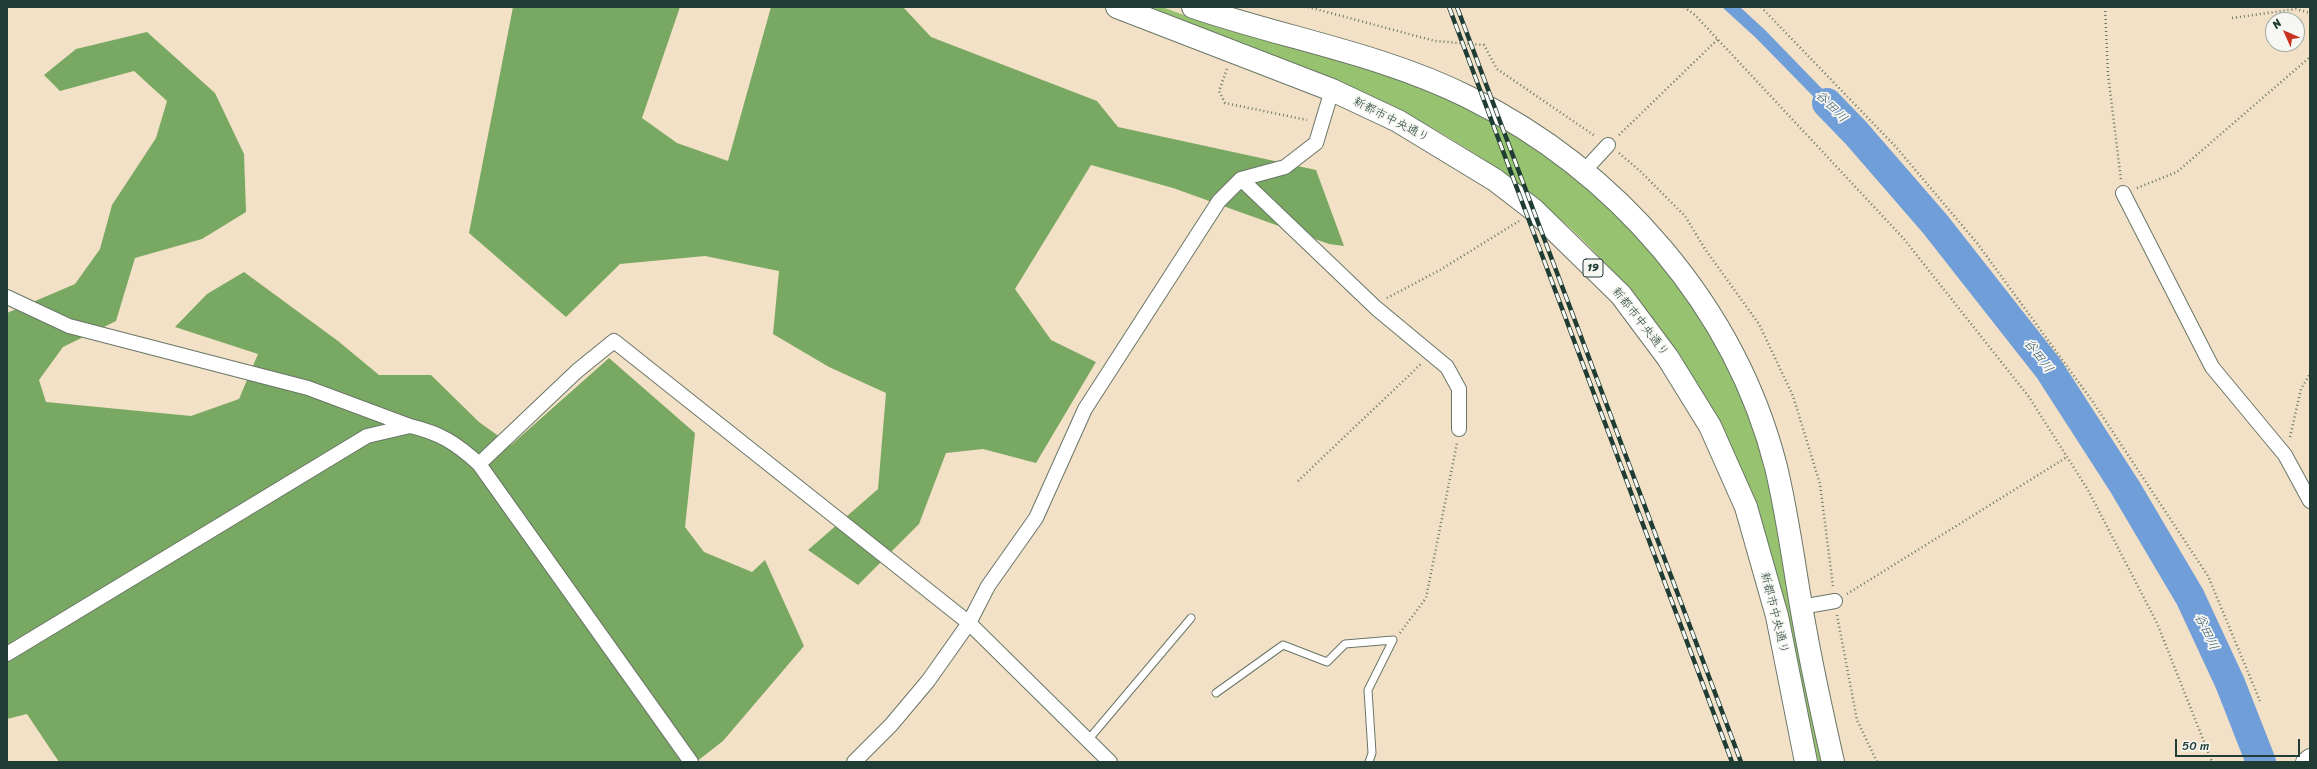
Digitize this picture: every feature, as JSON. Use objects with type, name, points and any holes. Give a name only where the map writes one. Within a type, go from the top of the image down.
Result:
[{"type":"main road","name":"新都市中央通り","points":[[1117,7],[1332,90],[1398,121],[1495,180],[1534,210],[1621,295],[1668,358],[1713,433],[1746,507],[1777,616],[1806,762]]},
{"type":"main road","name":"新都市中央通り","points":[[1193,7],[1405,71],[1467,96],[1525,128],[1584,171],[1604,187],[1662,248],[1690,284],[1731,353],[1752,396],[1775,465],[1790,534],[1801,607],[1833,762]]},
{"type":"street","points":[[854,762],[891,725],[928,681],[969,623],[988,586],[1036,518],[1085,409],[1219,201],[1241,179],[1285,167],[1316,143],[1323,124],[1332,90]]},
{"type":"street","points":[[1584,171],[1608,145]]},
{"type":"street","points":[[1241,179],[1376,308],[1447,367],[1459,389],[1460,429]]},
{"type":"street","points":[[2123,193],[2212,367],[2285,455],[2310,501]]},
{"type":"street","points":[[7,297],[69,326],[308,388],[410,426],[426,429],[455,443],[479,464],[691,762]]},
{"type":"street","points":[[479,464],[577,371],[614,341],[969,623],[1110,762]]},
{"type":"street","points":[[7,654],[367,436],[410,426]]},
{"type":"street","points":[[1801,607],[1835,602]]},
{"type":"street","points":[[2306,762],[2310,758]]},
{"type":"lane","points":[[1088,740],[1191,618]]},
{"type":"lane","points":[[1216,693],[1283,645],[1327,662],[1345,644],[1393,640]]},
{"type":"lane","points":[[1369,762],[1372,753],[1368,690],[1393,640]]},
{"type":"path","points":[[1308,7],[1435,41],[1484,45],[1497,69],[1608,145],[1640,171],[1685,216],[1705,249],[1759,324],[1793,396],[1820,484],[1835,602],[1857,720],[1877,762]]},
{"type":"path","points":[[1684,7],[1695,15],[1718,39],[1904,239],[2028,397],[2088,490],[2157,623],[2212,762]]},
{"type":"path","points":[[1761,7],[1896,147],[1977,244],[2093,402],[2208,576],[2260,701]]},
{"type":"path","points":[[2105,7],[2108,74],[2123,193],[2177,172],[2310,57]]},
{"type":"path","points":[[2232,18],[2296,9],[2310,13]]},
{"type":"path","points":[[1608,145],[1718,39]]},
{"type":"path","points":[[1228,66],[1219,91],[1225,103],[1323,124]]},
{"type":"path","points":[[1376,308],[1382,302],[1440,270],[1515,224],[1534,210]]},
{"type":"path","points":[[1298,481],[1432,354]]},
{"type":"path","points":[[2285,455],[2301,389],[2310,374]]},
{"type":"path","points":[[1393,640],[1426,598],[1460,429]]},
{"type":"path","points":[[1835,602],[2067,457]]},
{"type":"green space","points":[[513,7],[680,7],[642,118],[677,143],[728,161],[771,7],[903,7],[931,37],[1097,101],[1118,127],[1316,170],[1344,246],[1329,244],[1173,188],[1091,165],[1015,289],[1051,340],[1096,362],[1036,463],[983,449],[946,453],[919,524],[858,585],[808,550],[878,489],[886,393],[829,367],[773,334],[779,271],[705,256],[620,264],[566,317],[469,233]]},
{"type":"green space","points":[[1143,7],[1162,7],[1234,31],[1380,74],[1457,102],[1534,147],[1575,177],[1613,211],[1648,247],[1680,287],[1708,329],[1731,373],[1757,437],[1770,489],[1823,762],[1814,762],[1746,482],[1718,421],[1684,364],[1646,311],[1604,262],[1557,216],[1506,175],[1451,139],[1392,107]]},
{"type":"green space","points":[[147,32],[215,93],[244,154],[246,212],[202,239],[135,258],[116,321],[63,347],[39,380],[46,402],[191,416],[239,399],[258,354],[175,327],[207,294],[244,272],[338,341],[379,375],[431,375],[479,422],[511,445],[609,358],[695,433],[685,527],[704,552],[752,572],[765,560],[804,646],[723,741],[696,762],[59,762],[27,714],[7,719],[7,313],[75,284],[100,249],[112,205],[156,138],[167,101],[134,71],[60,91],[44,75],[76,49]]},
{"type":"water","points":[[1722,7],[1740,7],[1765,30],[1861,129],[1852,136],[1756,38]]},
{"type":"waterway","name":"谷田川","points":[[1827,103],[1856,133],[1935,224],[2049,369],[2125,487],[2190,597],[2230,683],[2261,762]]},
{"type":"railway","points":[[1449,7],[1732,762]]},
{"type":"railway","points":[[1457,7],[1741,762]]}]
